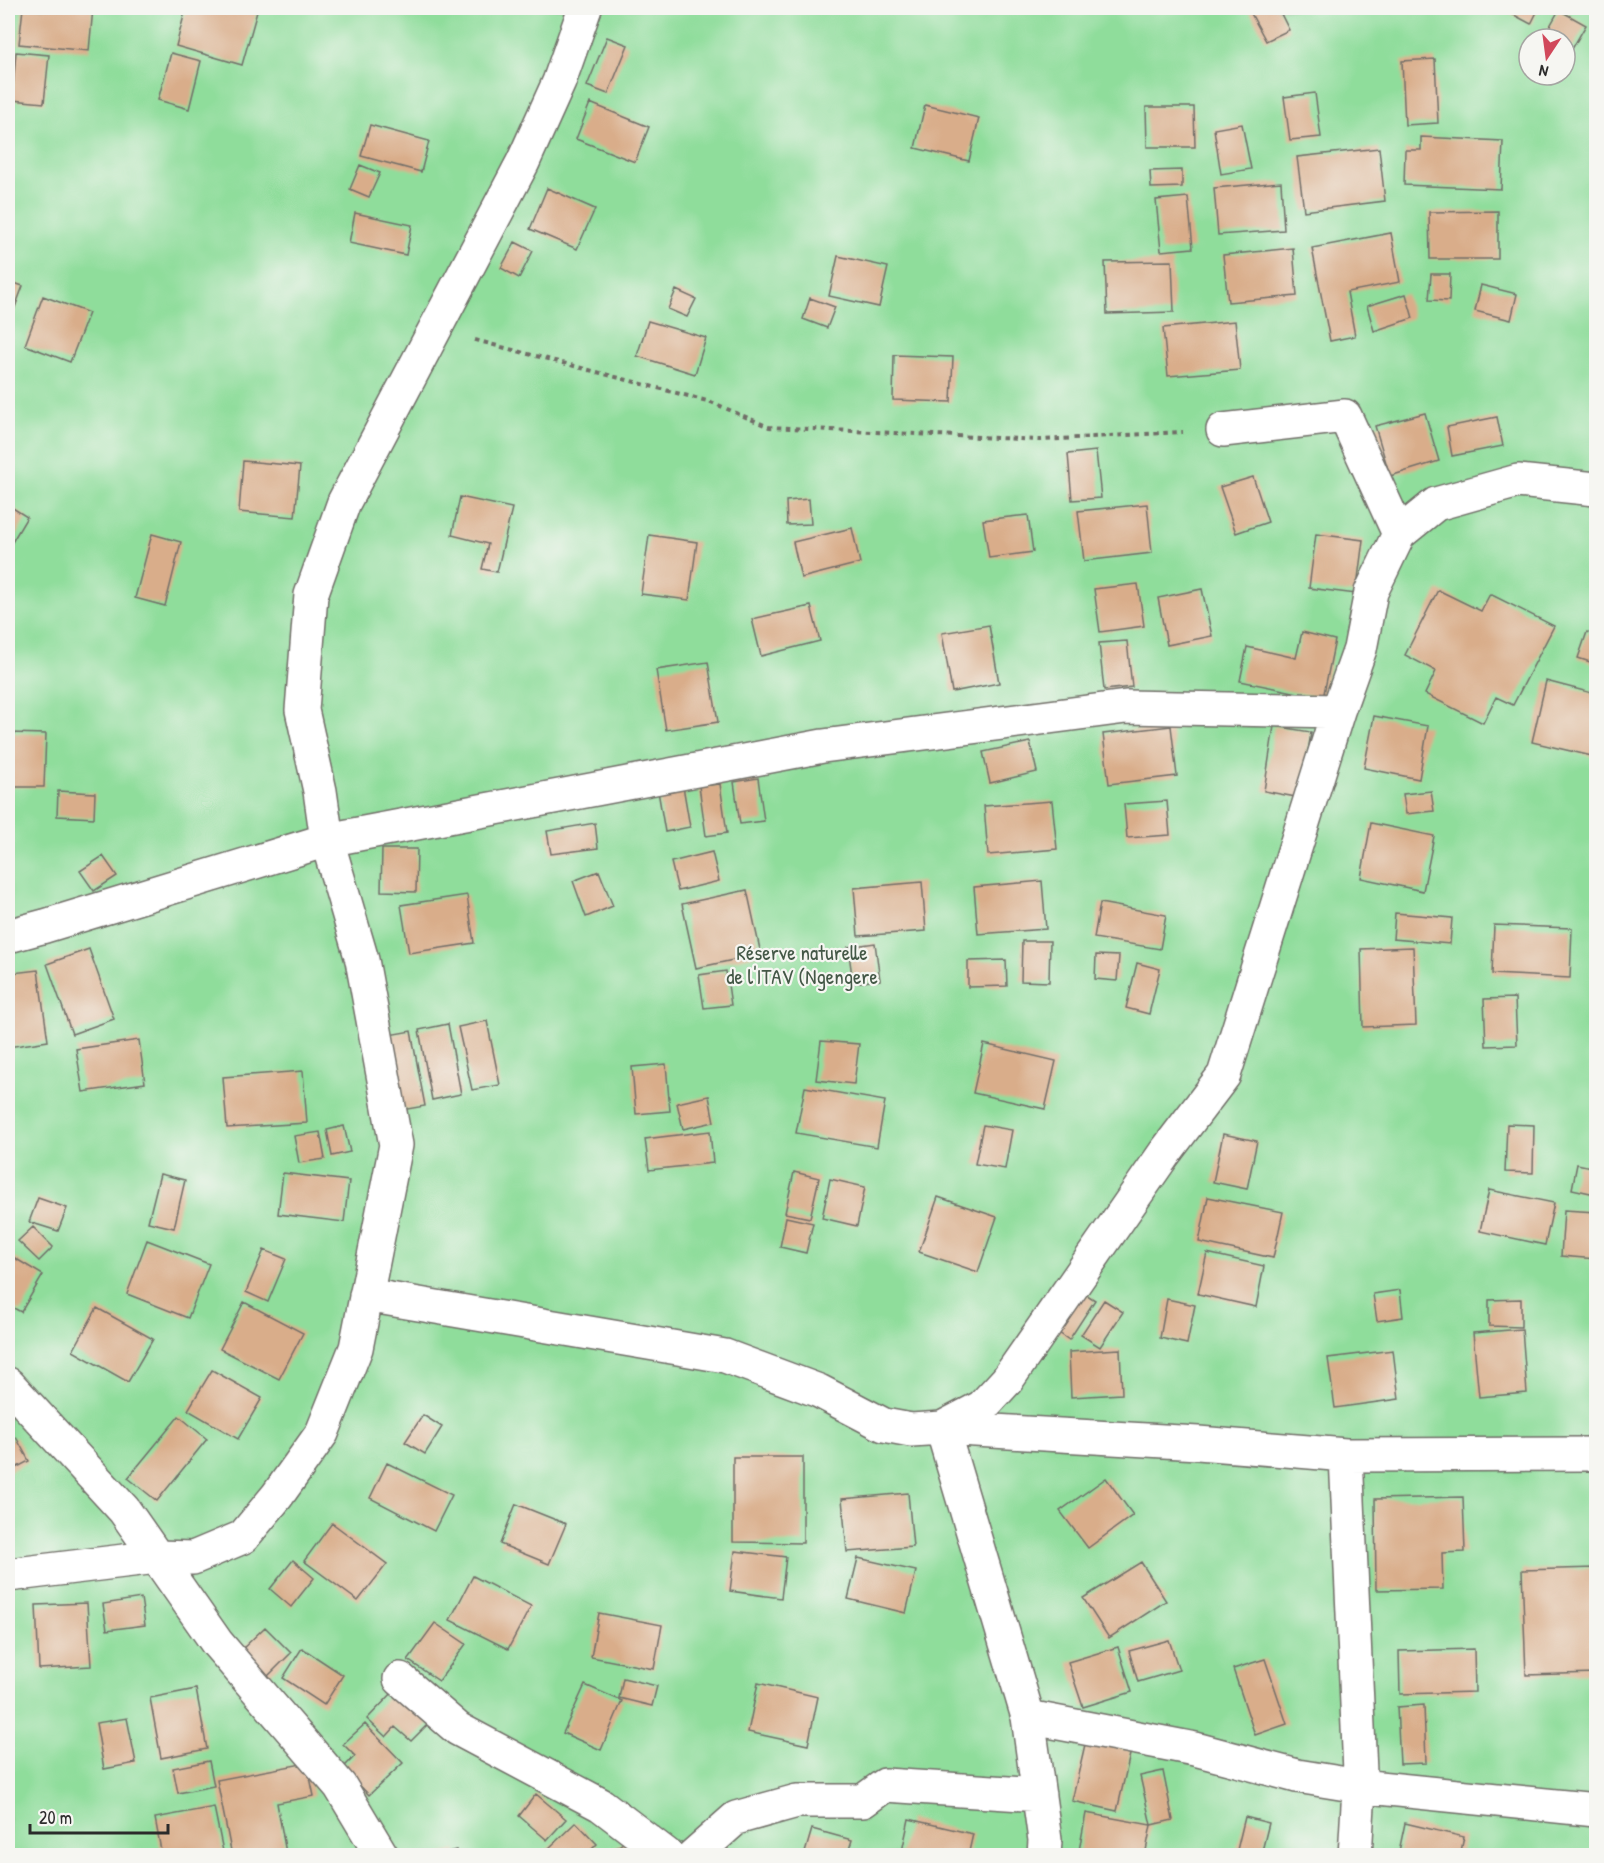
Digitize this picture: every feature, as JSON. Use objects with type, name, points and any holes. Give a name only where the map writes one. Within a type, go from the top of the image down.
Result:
[{"type":"street","points":[[8,1575],[157,1557],[193,1558],[243,1537],[277,1496],[322,1433],[356,1348],[396,1145],[362,960],[327,840],[320,791],[302,710],[311,595],[344,502],[523,162],[559,82],[585,8]]},
{"type":"street","points":[[1223,430],[1345,416],[1399,534]]},
{"type":"street","points":[[942,1428],[982,1407],[1007,1380],[1164,1154],[1224,1075],[1338,711],[1360,649],[1371,592],[1399,534],[1436,504],[1518,481],[1596,489]]},
{"type":"street","points":[[8,936],[327,840],[835,744],[1126,707],[1338,711]]},
{"type":"street","points":[[366,1295],[725,1356],[819,1391],[884,1425],[911,1430],[942,1428],[1198,1443],[1346,1455],[1596,1454]]},
{"type":"street","points":[[8,1384],[124,1510],[217,1643],[340,1786],[382,1856]]},
{"type":"street","points":[[942,1428],[1028,1717],[1045,1840],[1044,1856]]},
{"type":"street","points":[[1346,1455],[1360,1772],[1355,1856]]},
{"type":"street","points":[[400,1679],[458,1730],[601,1804],[668,1856]]},
{"type":"street","points":[[1028,1717],[1195,1749],[1297,1776],[1359,1786],[1596,1810]]},
{"type":"street","points":[[693,1856],[736,1818],[797,1801],[863,1801],[885,1785],[1039,1795]]},
{"type":"path","points":[[434,329],[711,402],[769,428],[1040,440],[1223,430]]},
{"type":"green space","name":"Réserve naturelle de l'ITAV (Ngengere","points":[[8,8],[1596,8],[1596,1855],[8,1855]]},
{"type":"building","points":[[23,8],[93,8],[89,51],[19,44]]},
{"type":"building","points":[[186,8],[258,8],[242,65],[176,46]]},
{"type":"building","points":[[1248,8],[1278,8],[1289,30],[1266,41]]},
{"type":"building","points":[[1501,8],[1539,8],[1531,24]]},
{"type":"building","points":[[1559,10],[1586,25],[1577,40],[1577,27],[1549,27]]},
{"type":"building","points":[[607,37],[628,45],[608,94],[587,86]]},
{"type":"building","points":[[16,52],[49,55],[44,103],[12,100]]},
{"type":"building","points":[[171,53],[201,61],[189,109],[158,100]]},
{"type":"building","points":[[1435,59],[1438,123],[1405,125],[1402,61]]},
{"type":"building","points":[[1315,93],[1321,137],[1290,140],[1284,97]]},
{"type":"building","points":[[590,103],[649,127],[635,162],[576,139]]},
{"type":"building","points":[[925,105],[979,118],[969,161],[915,148]]},
{"type":"building","points":[[1146,107],[1194,107],[1195,147],[1147,147]]},
{"type":"building","points":[[1242,124],[1251,169],[1221,174],[1214,129]]},
{"type":"building","points":[[370,125],[429,141],[421,172],[361,156]]},
{"type":"building","points":[[1421,137],[1503,141],[1501,189],[1404,185],[1405,150],[1421,150]]},
{"type":"building","points":[[1379,148],[1385,201],[1304,211],[1297,157]]},
{"type":"building","points":[[360,165],[380,173],[369,197],[350,189]]},
{"type":"building","points":[[1182,170],[1182,187],[1151,188],[1150,171]]},
{"type":"building","points":[[1281,182],[1284,230],[1218,235],[1214,188]]},
{"type":"building","points":[[547,188],[595,209],[577,249],[530,229]]},
{"type":"building","points":[[1188,197],[1193,248],[1161,251],[1156,200]]},
{"type":"building","points":[[1498,211],[1498,259],[1430,259],[1429,212]]},
{"type":"building","points":[[355,213],[412,225],[406,255],[349,243]]},
{"type":"building","points":[[1391,233],[1400,282],[1347,292],[1355,336],[1330,341],[1312,248]]},
{"type":"building","points":[[515,242],[533,251],[519,278],[501,268]]},
{"type":"building","points":[[1293,248],[1297,296],[1228,302],[1223,255]]},
{"type":"building","points":[[838,256],[888,267],[879,307],[829,296]]},
{"type":"building","points":[[1172,261],[1174,312],[1107,314],[1105,262]]},
{"type":"building","points":[[1431,274],[1450,274],[1449,301],[1429,300]]},
{"type":"building","points":[[8,281],[23,286],[8,326]]},
{"type":"building","points":[[1481,285],[1517,294],[1511,320],[1475,311]]},
{"type":"building","points":[[676,290],[696,299],[687,317],[668,309]]},
{"type":"building","points":[[1406,294],[1413,318],[1374,331],[1367,306]]},
{"type":"building","points":[[43,296],[89,313],[70,362],[25,345]]},
{"type":"building","points":[[810,298],[835,307],[827,328],[803,319]]},
{"type":"building","points":[[1594,301],[1596,301],[1596,322],[1594,322]]},
{"type":"building","points":[[648,321],[706,338],[695,374],[637,356]]},
{"type":"building","points":[[1235,321],[1240,370],[1168,376],[1163,328]]},
{"type":"building","points":[[894,355],[953,357],[951,402],[893,400]]},
{"type":"building","points":[[1425,413],[1439,461],[1390,476],[1375,426]]},
{"type":"building","points":[[1497,417],[1503,446],[1452,456],[1447,427]]},
{"type":"building","points":[[1096,451],[1101,498],[1072,500],[1068,454]]},
{"type":"building","points":[[243,461],[300,466],[295,517],[239,512]]},
{"type":"building","points":[[1253,477],[1268,522],[1236,533],[1220,487]]},
{"type":"building","points":[[460,497],[512,508],[497,572],[482,569],[488,544],[452,535]]},
{"type":"building","points":[[809,499],[811,524],[787,525],[786,501]]},
{"type":"building","points":[[1147,504],[1152,553],[1084,561],[1078,511]]},
{"type":"building","points":[[8,505],[27,517],[8,549]]},
{"type":"building","points":[[1028,515],[1033,552],[989,558],[983,520]]},
{"type":"building","points":[[852,528],[860,563],[801,578],[793,542]]},
{"type":"building","points":[[152,534],[181,542],[165,606],[135,598]]},
{"type":"building","points":[[1316,534],[1363,540],[1356,594],[1309,588]]},
{"type":"building","points":[[649,535],[697,542],[689,600],[641,594]]},
{"type":"building","points":[[1138,584],[1144,626],[1100,632],[1094,589]]},
{"type":"building","points":[[1202,589],[1212,636],[1167,645],[1158,598]]},
{"type":"building","points":[[1438,590],[1481,611],[1490,594],[1554,626],[1513,705],[1496,697],[1483,723],[1425,694],[1436,671],[1405,655]]},
{"type":"building","points":[[811,606],[820,641],[761,656],[752,619]]},
{"type":"building","points":[[989,625],[999,683],[952,692],[942,633]]},
{"type":"building","points":[[1302,632],[1335,640],[1323,698],[1240,681],[1247,647],[1296,658]]},
{"type":"building","points":[[1587,632],[1596,635],[1596,664],[1578,658]]},
{"type":"building","points":[[1127,641],[1132,687],[1104,690],[1099,643]]},
{"type":"building","points":[[708,662],[718,722],[666,730],[656,670]]},
{"type":"building","points":[[1546,681],[1596,694],[1596,757],[1532,742]]},
{"type":"building","points":[[1374,716],[1428,726],[1419,779],[1364,768]]},
{"type":"building","points":[[1171,726],[1177,776],[1109,784],[1103,734]]},
{"type":"building","points":[[1274,726],[1311,732],[1301,798],[1264,791]]},
{"type":"building","points":[[9,733],[46,734],[44,787],[8,787]]},
{"type":"building","points":[[1030,742],[1037,772],[990,783],[983,752]]},
{"type":"building","points":[[758,778],[764,821],[740,824],[734,782]]},
{"type":"building","points":[[720,784],[727,833],[706,836],[699,786]]},
{"type":"building","points":[[683,786],[690,827],[665,832],[658,791]]},
{"type":"building","points":[[58,791],[95,793],[94,818],[57,816]]},
{"type":"building","points":[[1431,791],[1434,811],[1406,814],[1403,794]]},
{"type":"building","points":[[1052,801],[1057,849],[988,855],[984,806]]},
{"type":"building","points":[[1167,801],[1170,835],[1127,838],[1124,804]]},
{"type":"building","points":[[595,823],[598,848],[551,854],[547,831]]},
{"type":"building","points":[[1371,823],[1434,836],[1423,891],[1361,878]]},
{"type":"building","points":[[382,849],[417,849],[416,892],[381,891]]},
{"type":"building","points":[[712,852],[719,881],[678,891],[671,862]]},
{"type":"building","points":[[103,856],[117,876],[94,891],[80,871]]},
{"type":"building","points":[[599,871],[613,906],[586,917],[573,881]]},
{"type":"building","points":[[1042,881],[1046,929],[978,934],[974,887]]},
{"type":"building","points":[[922,882],[926,931],[858,936],[854,888]]},
{"type":"building","points":[[747,890],[761,954],[696,968],[682,904]]},
{"type":"building","points":[[467,895],[474,943],[409,953],[401,905]]},
{"type":"building","points":[[1100,903],[1166,915],[1160,949],[1094,938]]},
{"type":"building","points":[[1395,913],[1452,918],[1450,944],[1393,939]]},
{"type":"building","points":[[1494,925],[1572,928],[1570,978],[1492,974]]},
{"type":"building","points":[[1022,941],[1050,941],[1049,982],[1021,981]]},
{"type":"building","points":[[875,943],[880,980],[853,983],[848,947]]},
{"type":"building","points":[[1413,947],[1416,1025],[1363,1027],[1361,949]]},
{"type":"building","points":[[89,949],[114,1019],[72,1034],[47,964]]},
{"type":"building","points":[[8,953],[11,953],[13,973],[38,970],[48,1041],[8,1047]]},
{"type":"building","points":[[1096,955],[1119,956],[1117,981],[1095,979]]},
{"type":"building","points":[[1006,960],[1007,986],[968,987],[968,961]]},
{"type":"building","points":[[1137,963],[1160,969],[1149,1014],[1126,1008]]},
{"type":"building","points":[[726,971],[731,1005],[704,1008],[699,975]]},
{"type":"building","points":[[1515,998],[1517,1045],[1486,1046],[1484,999]]},
{"type":"building","points":[[487,1021],[500,1085],[472,1090],[458,1027]]},
{"type":"building","points":[[448,1024],[461,1094],[432,1100],[419,1030]]},
{"type":"building","points":[[411,1031],[425,1106],[396,1111],[383,1036]]},
{"type":"building","points":[[139,1040],[145,1083],[83,1092],[76,1049]]},
{"type":"building","points":[[821,1041],[859,1044],[854,1084],[816,1080]]},
{"type":"building","points":[[984,1044],[1056,1061],[1045,1109],[973,1093]]},
{"type":"building","points":[[666,1064],[670,1111],[636,1114],[632,1067]]},
{"type":"building","points":[[303,1071],[307,1123],[227,1128],[223,1077]]},
{"type":"building","points":[[805,1087],[885,1101],[877,1147],[796,1133]]},
{"type":"building","points":[[709,1096],[714,1122],[683,1129],[677,1103]]},
{"type":"building","points":[[1507,1124],[1534,1125],[1533,1173],[1505,1172]]},
{"type":"building","points":[[983,1125],[1012,1130],[1005,1169],[975,1164]]},
{"type":"building","points":[[344,1126],[350,1152],[332,1156],[327,1130]]},
{"type":"building","points":[[710,1131],[713,1163],[649,1170],[645,1139]]},
{"type":"building","points":[[320,1132],[325,1159],[299,1163],[294,1136]]},
{"type":"building","points":[[1223,1134],[1257,1141],[1247,1189],[1213,1182]]},
{"type":"building","points":[[1577,1164],[1596,1168],[1595,1194],[1572,1189]]},
{"type":"building","points":[[794,1172],[819,1178],[810,1218],[785,1213]]},
{"type":"building","points":[[283,1173],[349,1181],[344,1222],[278,1214]]},
{"type":"building","points":[[160,1174],[185,1180],[174,1228],[148,1222]]},
{"type":"building","points":[[830,1179],[865,1187],[857,1226],[822,1218]]},
{"type":"building","points":[[1489,1190],[1554,1203],[1545,1245],[1480,1231]]},
{"type":"building","points":[[938,1197],[997,1217],[978,1272],[919,1252]]},
{"type":"building","points":[[1208,1197],[1283,1212],[1273,1258],[1199,1242]]},
{"type":"building","points":[[38,1198],[67,1208],[58,1231],[29,1222]]},
{"type":"building","points":[[1564,1210],[1596,1212],[1596,1259],[1561,1256]]},
{"type":"building","points":[[786,1217],[813,1223],[806,1253],[780,1247]]},
{"type":"building","points":[[33,1227],[53,1247],[39,1261],[18,1241]]},
{"type":"building","points":[[147,1240],[209,1264],[188,1318],[127,1294]]},
{"type":"building","points":[[264,1250],[286,1259],[268,1302],[246,1292]]},
{"type":"building","points":[[1207,1253],[1264,1266],[1256,1307],[1198,1294]]},
{"type":"building","points":[[8,1254],[43,1275],[21,1312],[8,1305]]},
{"type":"building","points":[[1078,1289],[1095,1300],[1069,1340],[1052,1328]]},
{"type":"building","points":[[1400,1290],[1403,1317],[1377,1321],[1373,1294]]},
{"type":"building","points":[[1167,1299],[1195,1305],[1187,1344],[1160,1338]]},
{"type":"building","points":[[1521,1299],[1521,1327],[1489,1326],[1489,1300]]},
{"type":"building","points":[[1104,1300],[1123,1312],[1100,1347],[1081,1335]]},
{"type":"building","points":[[244,1302],[303,1333],[279,1379],[220,1349]]},
{"type":"building","points":[[97,1308],[153,1339],[128,1382],[73,1351]]},
{"type":"building","points":[[1522,1329],[1527,1393],[1479,1397],[1473,1333]]},
{"type":"building","points":[[1120,1349],[1122,1394],[1071,1397],[1069,1352]]},
{"type":"building","points":[[1393,1350],[1399,1399],[1335,1408],[1328,1358]]},
{"type":"building","points":[[212,1370],[262,1398],[238,1439],[188,1410]]},
{"type":"building","points":[[423,1415],[442,1427],[425,1454],[405,1442]]},
{"type":"building","points":[[179,1416],[207,1439],[157,1501],[128,1478]]},
{"type":"building","points":[[16,1437],[29,1461],[8,1472],[8,1441]]},
{"type":"building","points":[[733,1457],[803,1457],[803,1543],[733,1542]]},
{"type":"building","points":[[387,1463],[452,1495],[434,1531],[370,1498]]},
{"type":"building","points":[[1106,1478],[1133,1515],[1088,1548],[1060,1511]]},
{"type":"building","points":[[908,1493],[913,1547],[847,1552],[842,1499]]},
{"type":"building","points":[[1463,1497],[1465,1552],[1442,1553],[1443,1589],[1376,1590],[1375,1499]]},
{"type":"building","points":[[516,1504],[566,1524],[549,1564],[500,1544]]},
{"type":"building","points":[[332,1523],[387,1564],[358,1601],[304,1561]]},
{"type":"building","points":[[735,1551],[786,1557],[781,1598],[730,1591]]},
{"type":"building","points":[[858,1558],[916,1571],[906,1613],[848,1599]]},
{"type":"building","points":[[293,1560],[314,1578],[291,1607],[270,1589]]},
{"type":"building","points":[[1141,1562],[1166,1601],[1109,1638],[1083,1598]]},
{"type":"building","points":[[1596,1568],[1596,1673],[1526,1675],[1522,1570]]},
{"type":"building","points":[[473,1576],[531,1606],[508,1649],[450,1620]]},
{"type":"building","points":[[141,1598],[145,1625],[107,1630],[103,1604]]},
{"type":"building","points":[[87,1603],[91,1666],[39,1669],[36,1605]]},
{"type":"building","points":[[599,1613],[662,1625],[654,1669],[591,1657]]},
{"type":"building","points":[[435,1623],[466,1644],[439,1681],[408,1660]]},
{"type":"building","points":[[265,1627],[291,1653],[265,1679],[238,1653]]},
{"type":"building","points":[[1169,1640],[1179,1670],[1138,1682],[1129,1651]]},
{"type":"building","points":[[1118,1647],[1132,1692],[1083,1707],[1068,1662]]},
{"type":"building","points":[[302,1648],[343,1675],[324,1705],[283,1678]]},
{"type":"building","points":[[1474,1649],[1475,1692],[1400,1694],[1399,1651]]},
{"type":"building","points":[[1265,1659],[1287,1724],[1255,1735],[1233,1669]]},
{"type":"building","points":[[623,1678],[657,1686],[652,1706],[619,1698]]},
{"type":"building","points":[[758,1683],[818,1697],[808,1745],[748,1732]]},
{"type":"building","points":[[585,1685],[622,1701],[601,1750],[563,1733]]},
{"type":"building","points":[[196,1689],[207,1749],[161,1758],[150,1698]]},
{"type":"building","points":[[395,1690],[429,1723],[411,1741],[395,1727],[386,1737],[367,1719]]},
{"type":"building","points":[[1424,1705],[1426,1763],[1400,1764],[1397,1707]]},
{"type":"building","points":[[127,1718],[136,1763],[104,1769],[96,1723]]},
{"type":"building","points":[[365,1724],[403,1763],[369,1795],[343,1768],[355,1756],[343,1744]]},
{"type":"building","points":[[1086,1740],[1131,1750],[1117,1811],[1072,1801]]},
{"type":"building","points":[[209,1761],[214,1786],[178,1793],[173,1768]]},
{"type":"building","points":[[307,1763],[314,1796],[277,1803],[286,1853],[275,1856],[232,1856],[217,1780]]},
{"type":"building","points":[[1163,1771],[1173,1820],[1151,1825],[1140,1776]]},
{"type":"building","points":[[536,1794],[566,1819],[547,1840],[519,1816]]},
{"type":"building","points":[[214,1807],[224,1856],[162,1856],[155,1818]]},
{"type":"building","points":[[1086,1813],[1151,1825],[1145,1856],[1078,1856]]},
{"type":"building","points":[[1245,1817],[1269,1823],[1261,1855],[1237,1850]]},
{"type":"building","points":[[909,1819],[973,1834],[968,1856],[901,1856]]},
{"type":"building","points":[[576,1822],[597,1844],[585,1856],[552,1856],[547,1850]]},
{"type":"building","points":[[1405,1823],[1464,1837],[1460,1856],[1398,1856]]},
{"type":"building","points":[[812,1829],[852,1840],[847,1856],[804,1856]]},
{"type":"building","points":[[626,1841],[636,1856],[604,1856]]},
{"type":"building","points":[[456,1850],[457,1856],[437,1856],[437,1855]]}]
